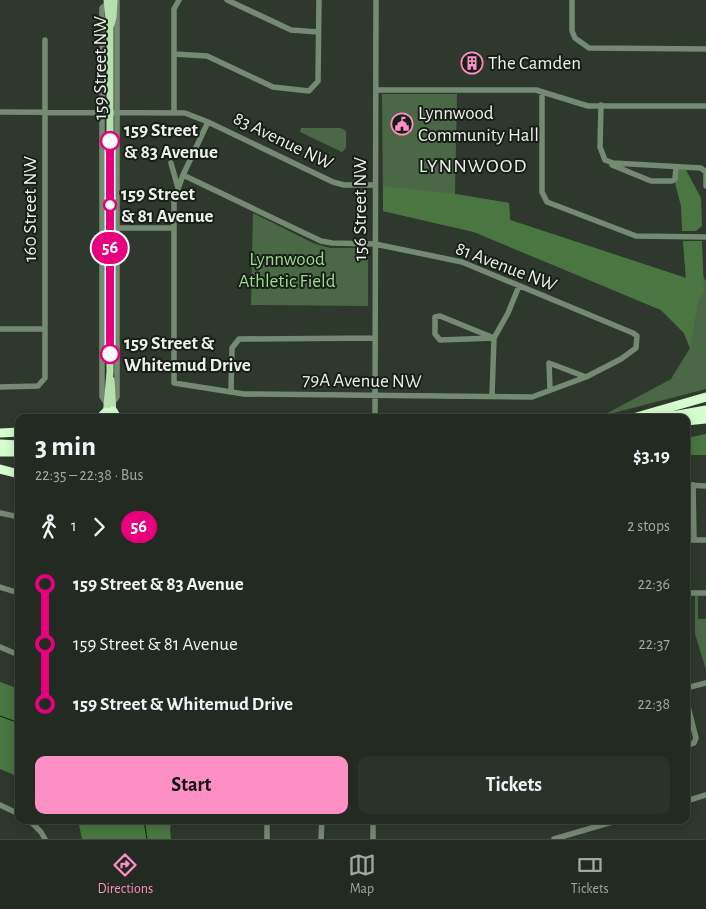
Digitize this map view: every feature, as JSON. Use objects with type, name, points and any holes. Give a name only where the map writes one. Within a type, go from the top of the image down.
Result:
[{"type":"highway","points":[[648,414],[706,398]]},
{"type":"highway","points":[[684,414],[706,410]]},
{"type":"highway","points":[[690,421],[706,419]]},
{"type":"highway","points":[[0,433],[15,432]]},
{"type":"highway","points":[[0,444],[15,445]]},
{"type":"highway","points":[[0,452],[15,452]]},
{"type":"highway","points":[[0,469],[15,473]]},
{"type":"main road","name":"159 Street NW","points":[[109,413],[113,228],[113,112],[110,28],[113,17],[111,1]]},
{"type":"street","points":[[174,112],[174,9],[178,0]]},
{"type":"street","points":[[227,0],[291,30],[318,32]]},
{"type":"street","points":[[174,54],[207,56],[273,88],[309,91],[318,82],[319,0]]},
{"type":"street","name":"156 Street NW","points":[[375,414],[376,0]]},
{"type":"street","name":"159 Street NW","points":[[109,413],[102,397],[102,8],[111,1]]},
{"type":"street","name":"159 Street NW","points":[[111,1],[113,112]]},
{"type":"street","points":[[571,1],[572,31],[575,38],[589,48],[706,49]]},
{"type":"street","name":"160 Street NW","points":[[0,387],[38,386],[44,378],[45,40]]},
{"type":"street","points":[[376,90],[536,90],[588,106],[706,106]]},
{"type":"street","points":[[542,92],[542,192],[547,202],[636,236],[706,237]]},
{"type":"street","points":[[601,105],[600,147],[605,160],[612,165],[651,181],[672,181],[675,179],[676,167]]},
{"type":"street","name":"83 Avenue NW","points":[[0,112],[102,111],[185,113],[208,122],[333,182],[344,185],[375,185]]},
{"type":"street","points":[[113,228],[173,228],[174,200],[183,174],[208,122]]},
{"type":"street","points":[[605,160],[613,163],[701,168],[706,172],[706,186]]},
{"type":"street","points":[[171,163],[178,188]]},
{"type":"street","name":"81 Avenue NW","points":[[183,174],[321,241],[375,244],[462,262],[633,333],[637,336],[636,348]]},
{"type":"street","name":"159 Street NW","points":[[109,413],[117,397],[113,228]]},
{"type":"street","name":"79A Avenue NW","points":[[173,228],[174,383],[244,394],[375,397],[532,397],[586,377],[621,359],[636,348]]},
{"type":"street","points":[[492,396],[494,338],[508,313],[519,286]]},
{"type":"street","points":[[440,316],[494,338],[440,340],[435,334],[435,317],[440,316]]},
{"type":"street","points":[[0,329],[45,329]]},
{"type":"street","points":[[231,391],[232,348],[239,339],[375,338]]},
{"type":"street","points":[[550,390],[549,363],[586,377]]},
{"type":"street","points":[[690,486],[706,486]]},
{"type":"street","points":[[694,486],[694,540]]},
{"type":"street","points":[[0,513],[15,516]]},
{"type":"street","points":[[690,540],[706,540]]},
{"type":"street","points":[[0,587],[15,592]]},
{"type":"street","points":[[690,593],[706,593]]},
{"type":"street","points":[[0,647],[15,653]]},
{"type":"street","points":[[690,687],[706,683]]},
{"type":"street","points":[[690,713],[696,734],[696,740],[690,744]]},
{"type":"street","points":[[690,799],[706,795]]},
{"type":"street","points":[[0,805],[15,812]]},
{"type":"street","points":[[32,824],[45,839]]},
{"type":"street","points":[[267,824],[267,839]]},
{"type":"street","points":[[321,839],[322,824]]},
{"type":"street","points":[[373,824],[373,839]]},
{"type":"street","points":[[554,839],[605,824]]},
{"type":"green space","points":[[382,94],[457,94],[455,194],[509,203],[510,220],[686,278],[683,241],[702,241],[702,274],[706,281],[706,389],[606,414],[671,379],[690,348],[684,333],[661,310],[474,232],[383,211]]},
{"type":"green space","points":[[301,128],[341,128],[346,131],[346,148],[342,152],[300,132]]},
{"type":"green space","points":[[677,170],[686,170],[701,198],[702,226],[696,231],[682,231],[681,206],[675,183]]},
{"type":"green space","points":[[383,186],[455,194],[509,203],[510,220],[686,278],[683,241],[702,241],[704,292],[698,302],[690,348],[684,333],[661,310],[474,232],[383,211]]},
{"type":"green space","name":"Lynnwood Athletic Field","points":[[253,213],[313,243],[330,248],[364,248],[368,253],[368,306],[251,305]]},
{"type":"green space","points":[[706,434],[706,455],[690,455],[690,437]]},
{"type":"green space","points":[[695,596],[698,596],[698,619],[706,619],[706,670],[695,634]]},
{"type":"green space","points":[[0,682],[15,688],[15,775],[0,769]]},
{"type":"green space","points":[[79,824],[171,824],[171,839],[82,839]]},
{"type":"waterway","points":[[0,716],[15,722]]},
{"type":"waterway","points":[[145,824],[147,839]]},
{"type":"bus line","name":"56","points":[[110,141],[110,354]]},
{"type":"place","name":"The Camden","points":[[472,63]]},
{"type":"place","name":"Lynnwood Community Hall","points":[[402,124]]},
{"type":"place","name":"159 Street & 83 Avenue","points":[[110,141]]},
{"type":"place","name":"159 Street & 81 Avenue","points":[[110,205]]},
{"type":"place","name":"159 Street & Whitemud Drive","points":[[110,354]]},
{"type":"district","name":"LYNNWOOD","points":[[473,166]]}]
